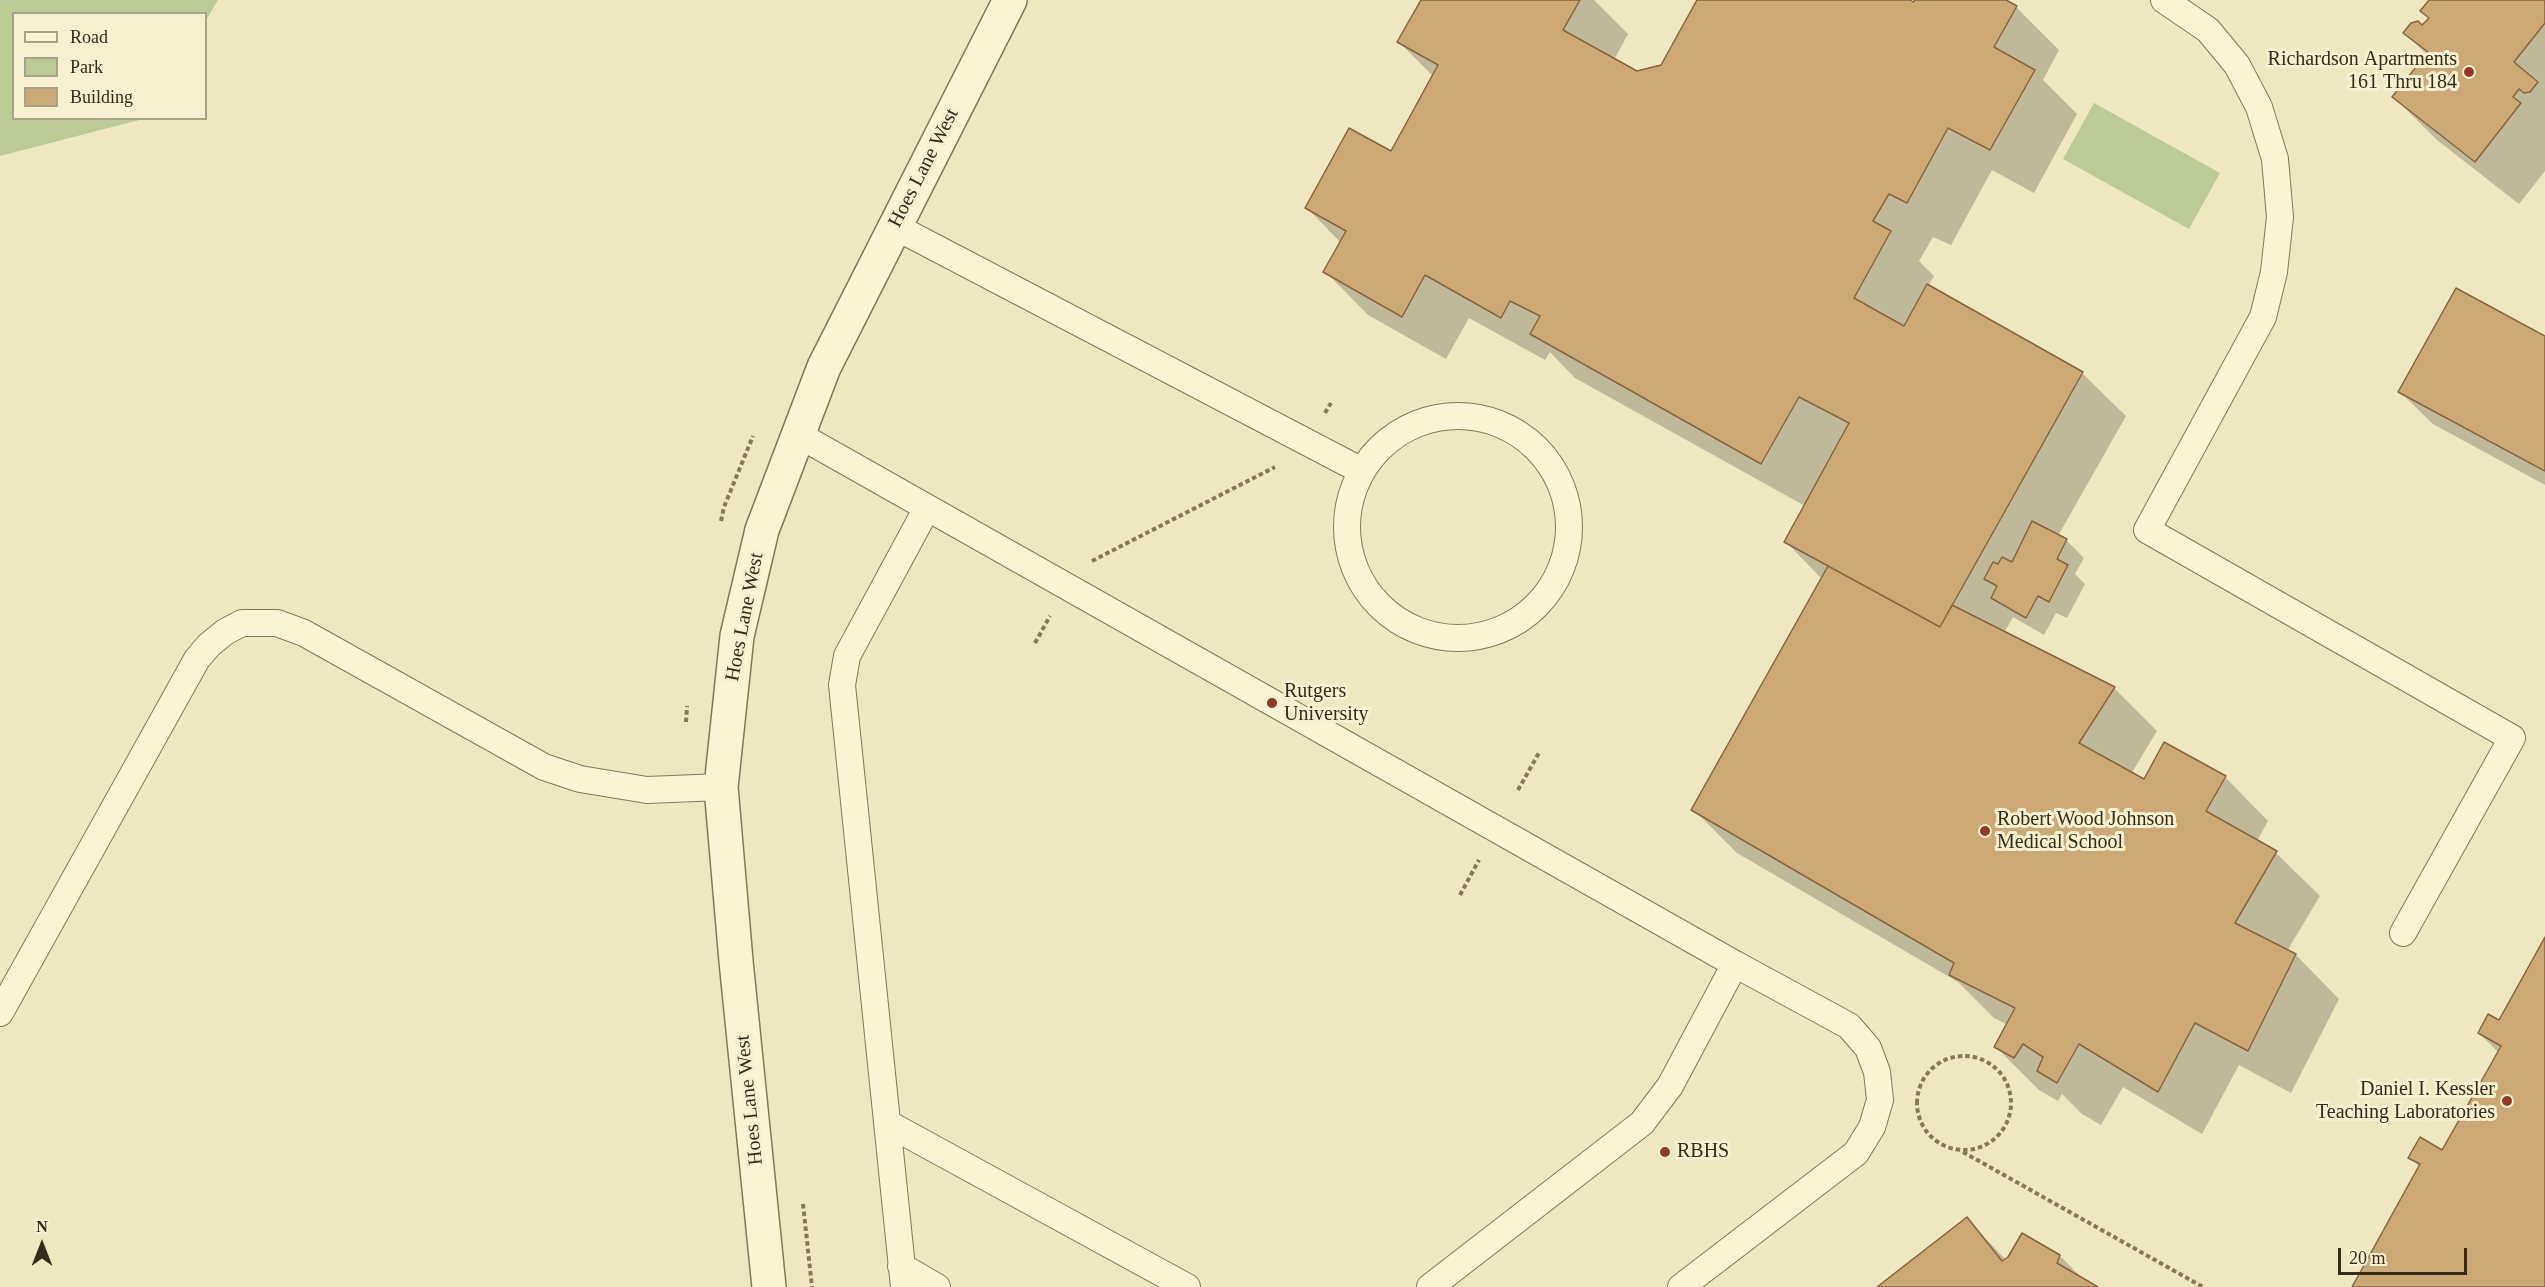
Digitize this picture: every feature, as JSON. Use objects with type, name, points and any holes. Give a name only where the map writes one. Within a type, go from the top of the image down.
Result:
[{"type":"street","name":"Hoes Lane West","points":[[769,1287],[721,787],[737,636],[762,530],[824,367],[1010,0]]},
{"type":"lane","points":[[2164,0],[2208,30],[2237,65],[2259,107],[2275,159],[2280,217],[2274,272],[2263,317],[2147,530],[2512,738],[2403,933]]},
{"type":"lane","points":[[894,226],[1362,471]]},
{"type":"lane","points":[[1447,416],[1470,416],[1493,421],[1514,430],[1533,444],[1548,462],[1560,482],[1567,504],[1570,537],[1560,573],[1541,602],[1513,625],[1492,633],[1470,639],[1447,639],[1402,624],[1368,593],[1352,561],[1348,539],[1349,504],[1362,471],[1382,447],[1404,430],[1424,421],[1447,416]]},
{"type":"lane","points":[[797,434],[1735,964],[1849,1026],[1868,1048],[1877,1072],[1880,1100],[1872,1127],[1856,1153],[1681,1287]]},
{"type":"lane","points":[[927,508],[846,656],[842,684],[902,1277],[937,1287]]},
{"type":"lane","points":[[0,1012],[197,659],[225,632],[242,623],[278,623],[304,633],[544,767],[580,779],[647,790],[721,787]]},
{"type":"lane","points":[[1434,1286],[1642,1123],[1670,1086],[1735,964]]},
{"type":"lane","points":[[887,1123],[1187,1287]]},
{"type":"path","points":[[1087,563],[1278,465]]},
{"type":"path","points":[[1035,643],[1053,610]]},
{"type":"path","points":[[1518,790],[1540,751]]},
{"type":"path","points":[[1460,894],[1480,858]]},
{"type":"path","points":[[1961,1151],[1978,1149],[1992,1142],[2003,1130],[2010,1116],[2012,1100],[2008,1084],[1999,1071],[1986,1061],[1970,1056],[1954,1056],[1939,1062],[1927,1073],[1919,1087],[1916,1102],[1918,1118],[1926,1132],[1936,1142],[1961,1151],[2203,1287]]},
{"type":"path","points":[[802,1192],[812,1287]]},
{"type":"green space","points":[[0,0],[218,0],[207,18],[207,12],[12,12],[12,120],[139,120],[0,156]]},
{"type":"green space","points":[[2094,103],[2220,173],[2189,229],[2063,159]]},
{"type":"building","points":[[1421,0],[1580,0],[1563,30],[1637,71],[1661,65],[1697,0],[1910,0],[1913,2],[1915,0],[2006,0],[2017,6],[1994,47],[2035,70],[1990,150],[1948,128],[1907,203],[1889,194],[1873,221],[1891,231],[1854,298],[1904,326],[1927,284],[2083,372],[1940,627],[1784,542],[1849,423],[1799,397],[1761,464],[1530,334],[1540,316],[1510,301],[1501,318],[1425,275],[1402,317],[1323,272],[1346,231],[1305,208],[1349,128],[1391,151],[1438,65],[1397,42]]},
{"type":"building","name":"Richardson Apartments 161 Thru 184","points":[[2429,0],[2545,0],[2545,23],[2514,62],[2538,82],[2530,92],[2524,93],[2519,89],[2513,97],[2521,103],[2475,162],[2392,97],[2428,52],[2403,33],[2411,23],[2418,21],[2422,25],[2429,18],[2420,11]]},
{"type":"building","points":[[2456,288],[2545,336],[2545,471],[2398,392]]},
{"type":"building","points":[[2032,521],[2067,539],[2057,559],[2068,565],[2049,602],[2038,596],[2026,618],[1991,598],[1997,586],[1984,579],[1993,562],[1998,564],[2002,557],[2012,562]]},
{"type":"building","name":"Robert Wood Johnson Medical School","points":[[1828,566],[1940,627],[1952,605],[2115,687],[2079,743],[2144,779],[2164,742],[2226,776],[2206,811],[2277,851],[2235,923],[2296,954],[2248,1051],[2195,1023],[2158,1092],[2079,1044],[2057,1083],[2037,1071],[2043,1057],[2023,1044],[2014,1058],[1994,1047],[2015,1008],[1949,975],[1954,963],[1691,810]]},
{"type":"building","name":"Daniel I. Kessler Teaching Laboratories","points":[[2545,937],[2545,1287],[2352,1287],[2420,1164],[2408,1158],[2420,1137],[2442,1150],[2501,1046],[2478,1033],[2488,1014],[2499,1020]]},
{"type":"building","points":[[1967,1217],[2002,1261],[2008,1257],[2022,1233],[2060,1255],[2057,1263],[2098,1287],[1877,1287]]},
{"type":"place","name":"Richardson Apartments 161 Thru 184","points":[[2469,72]]},
{"type":"place","name":"Rutgers University","points":[[1272,703]]},
{"type":"place","name":"Robert Wood Johnson Medical School","points":[[1985,831]]},
{"type":"place","name":"Daniel I. Kessler Teaching Laboratories","points":[[2507,1101]]},
{"type":"place","name":"RBHS","points":[[1665,1152]]}]
